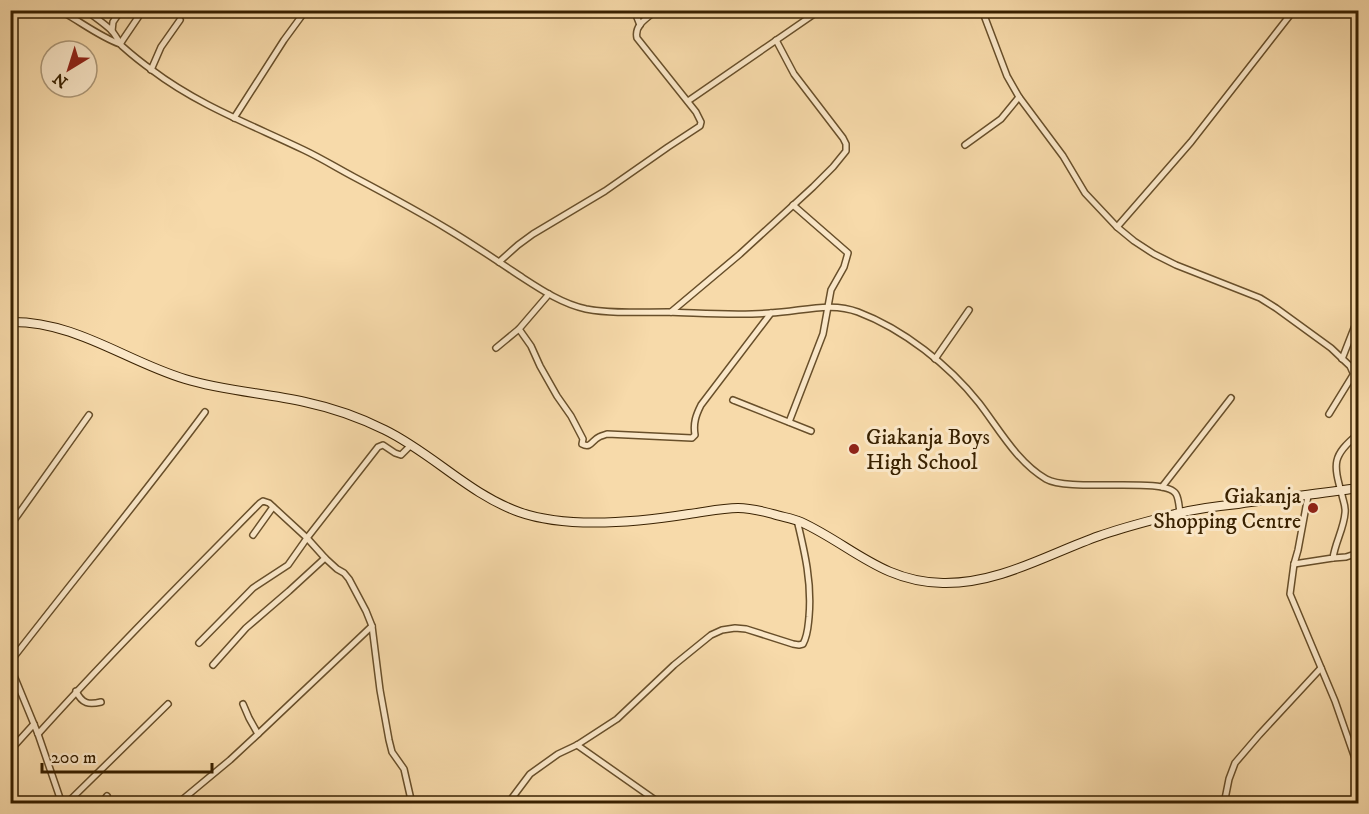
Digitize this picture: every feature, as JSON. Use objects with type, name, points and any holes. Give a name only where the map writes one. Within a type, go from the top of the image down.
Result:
[{"type":"main road","points":[[10,322],[54,326],[77,333],[158,369],[207,385],[303,401],[339,410],[389,432],[481,493],[520,512],[560,521],[580,522],[643,520],[709,510],[740,508],[757,510],[797,520],[885,571],[925,582],[963,582],[1002,574],[1102,535],[1180,513],[1359,488]]},
{"type":"street","points":[[59,10],[106,39],[120,44]]},
{"type":"street","points":[[86,10],[112,31],[120,44],[151,70],[195,98],[306,150],[357,178],[448,229],[549,294],[573,306],[618,312],[738,314],[842,307],[878,321],[935,358],[976,399],[1016,452],[1033,470],[1052,483],[1140,485],[1173,490],[1180,513]]},
{"type":"street","points":[[112,31],[113,22],[121,10]]},
{"type":"street","points":[[120,44],[142,10]]},
{"type":"street","points":[[234,118],[306,10]]},
{"type":"street","points":[[634,10],[640,25]]},
{"type":"street","points":[[499,262],[533,234],[605,191],[699,128],[701,122],[688,101],[637,38],[636,32],[640,25],[657,10]]},
{"type":"street","points":[[688,101],[820,10]]},
{"type":"street","points":[[982,10],[1007,76],[1019,97],[1063,156],[1085,193],[1117,227],[1144,247],[1176,265],[1260,298],[1276,308],[1317,336],[1350,366],[1359,384]]},
{"type":"street","points":[[1117,227],[1191,142],[1294,10]]},
{"type":"street","points":[[151,70],[161,47],[180,20]]},
{"type":"street","points":[[671,312],[740,254],[793,205],[833,167],[846,148],[843,138],[794,74],[776,40]]},
{"type":"street","points":[[965,145],[1001,119],[1019,97]]},
{"type":"street","points":[[789,422],[823,334],[831,290],[844,267],[848,253],[793,205]]},
{"type":"street","points":[[496,348],[519,330],[549,294]]},
{"type":"street","points":[[935,358],[969,310]]},
{"type":"street","points":[[519,330],[531,346],[546,376],[571,416],[583,439],[582,444],[589,446],[597,438],[607,434],[692,438],[695,435],[693,426],[701,405],[771,313]]},
{"type":"street","points":[[1342,359],[1359,318]]},
{"type":"street","points":[[1329,414],[1353,375]]},
{"type":"street","points":[[1162,488],[1231,398]]},
{"type":"street","points":[[733,400],[811,431]]},
{"type":"street","points":[[168,704],[64,804],[10,664],[64,591],[147,489],[205,412]]},
{"type":"street","points":[[10,526],[89,415]]},
{"type":"street","points":[[1333,558],[1345,511],[1336,474],[1336,463],[1347,444],[1359,434]]},
{"type":"street","points":[[199,643],[253,588],[288,565],[378,447],[383,445],[401,455],[411,445]]},
{"type":"street","points":[[1308,496],[1290,594],[1335,700],[1359,767]]},
{"type":"street","points":[[38,734],[176,586],[260,503],[266,501],[307,538],[325,558],[344,573],[372,626],[389,740],[392,752],[404,769],[412,804]]},
{"type":"street","points":[[253,535],[273,507]]},
{"type":"street","points":[[511,804],[512,798],[530,774],[558,754],[618,719],[674,665],[711,635],[722,630],[746,629],[793,644],[803,644],[807,637],[810,583],[797,520]]},
{"type":"street","points":[[1294,564],[1359,553]]},
{"type":"street","points":[[213,665],[246,628],[325,558]]},
{"type":"street","points":[[177,804],[258,734],[372,626]]},
{"type":"street","points":[[1224,804],[1229,779],[1235,764],[1321,668]]},
{"type":"street","points":[[76,691],[78,696],[87,703],[101,702]]},
{"type":"street","points":[[243,704],[258,734]]},
{"type":"street","points":[[10,755],[15,745],[34,724]]},
{"type":"street","points":[[577,745],[661,804]]},
{"type":"street","points":[[101,804],[107,796]]},
{"type":"place","name":"Giakanja Boys High School","points":[[854,449]]},
{"type":"place","name":"Giakanja Shopping Centre","points":[[1313,508]]}]
